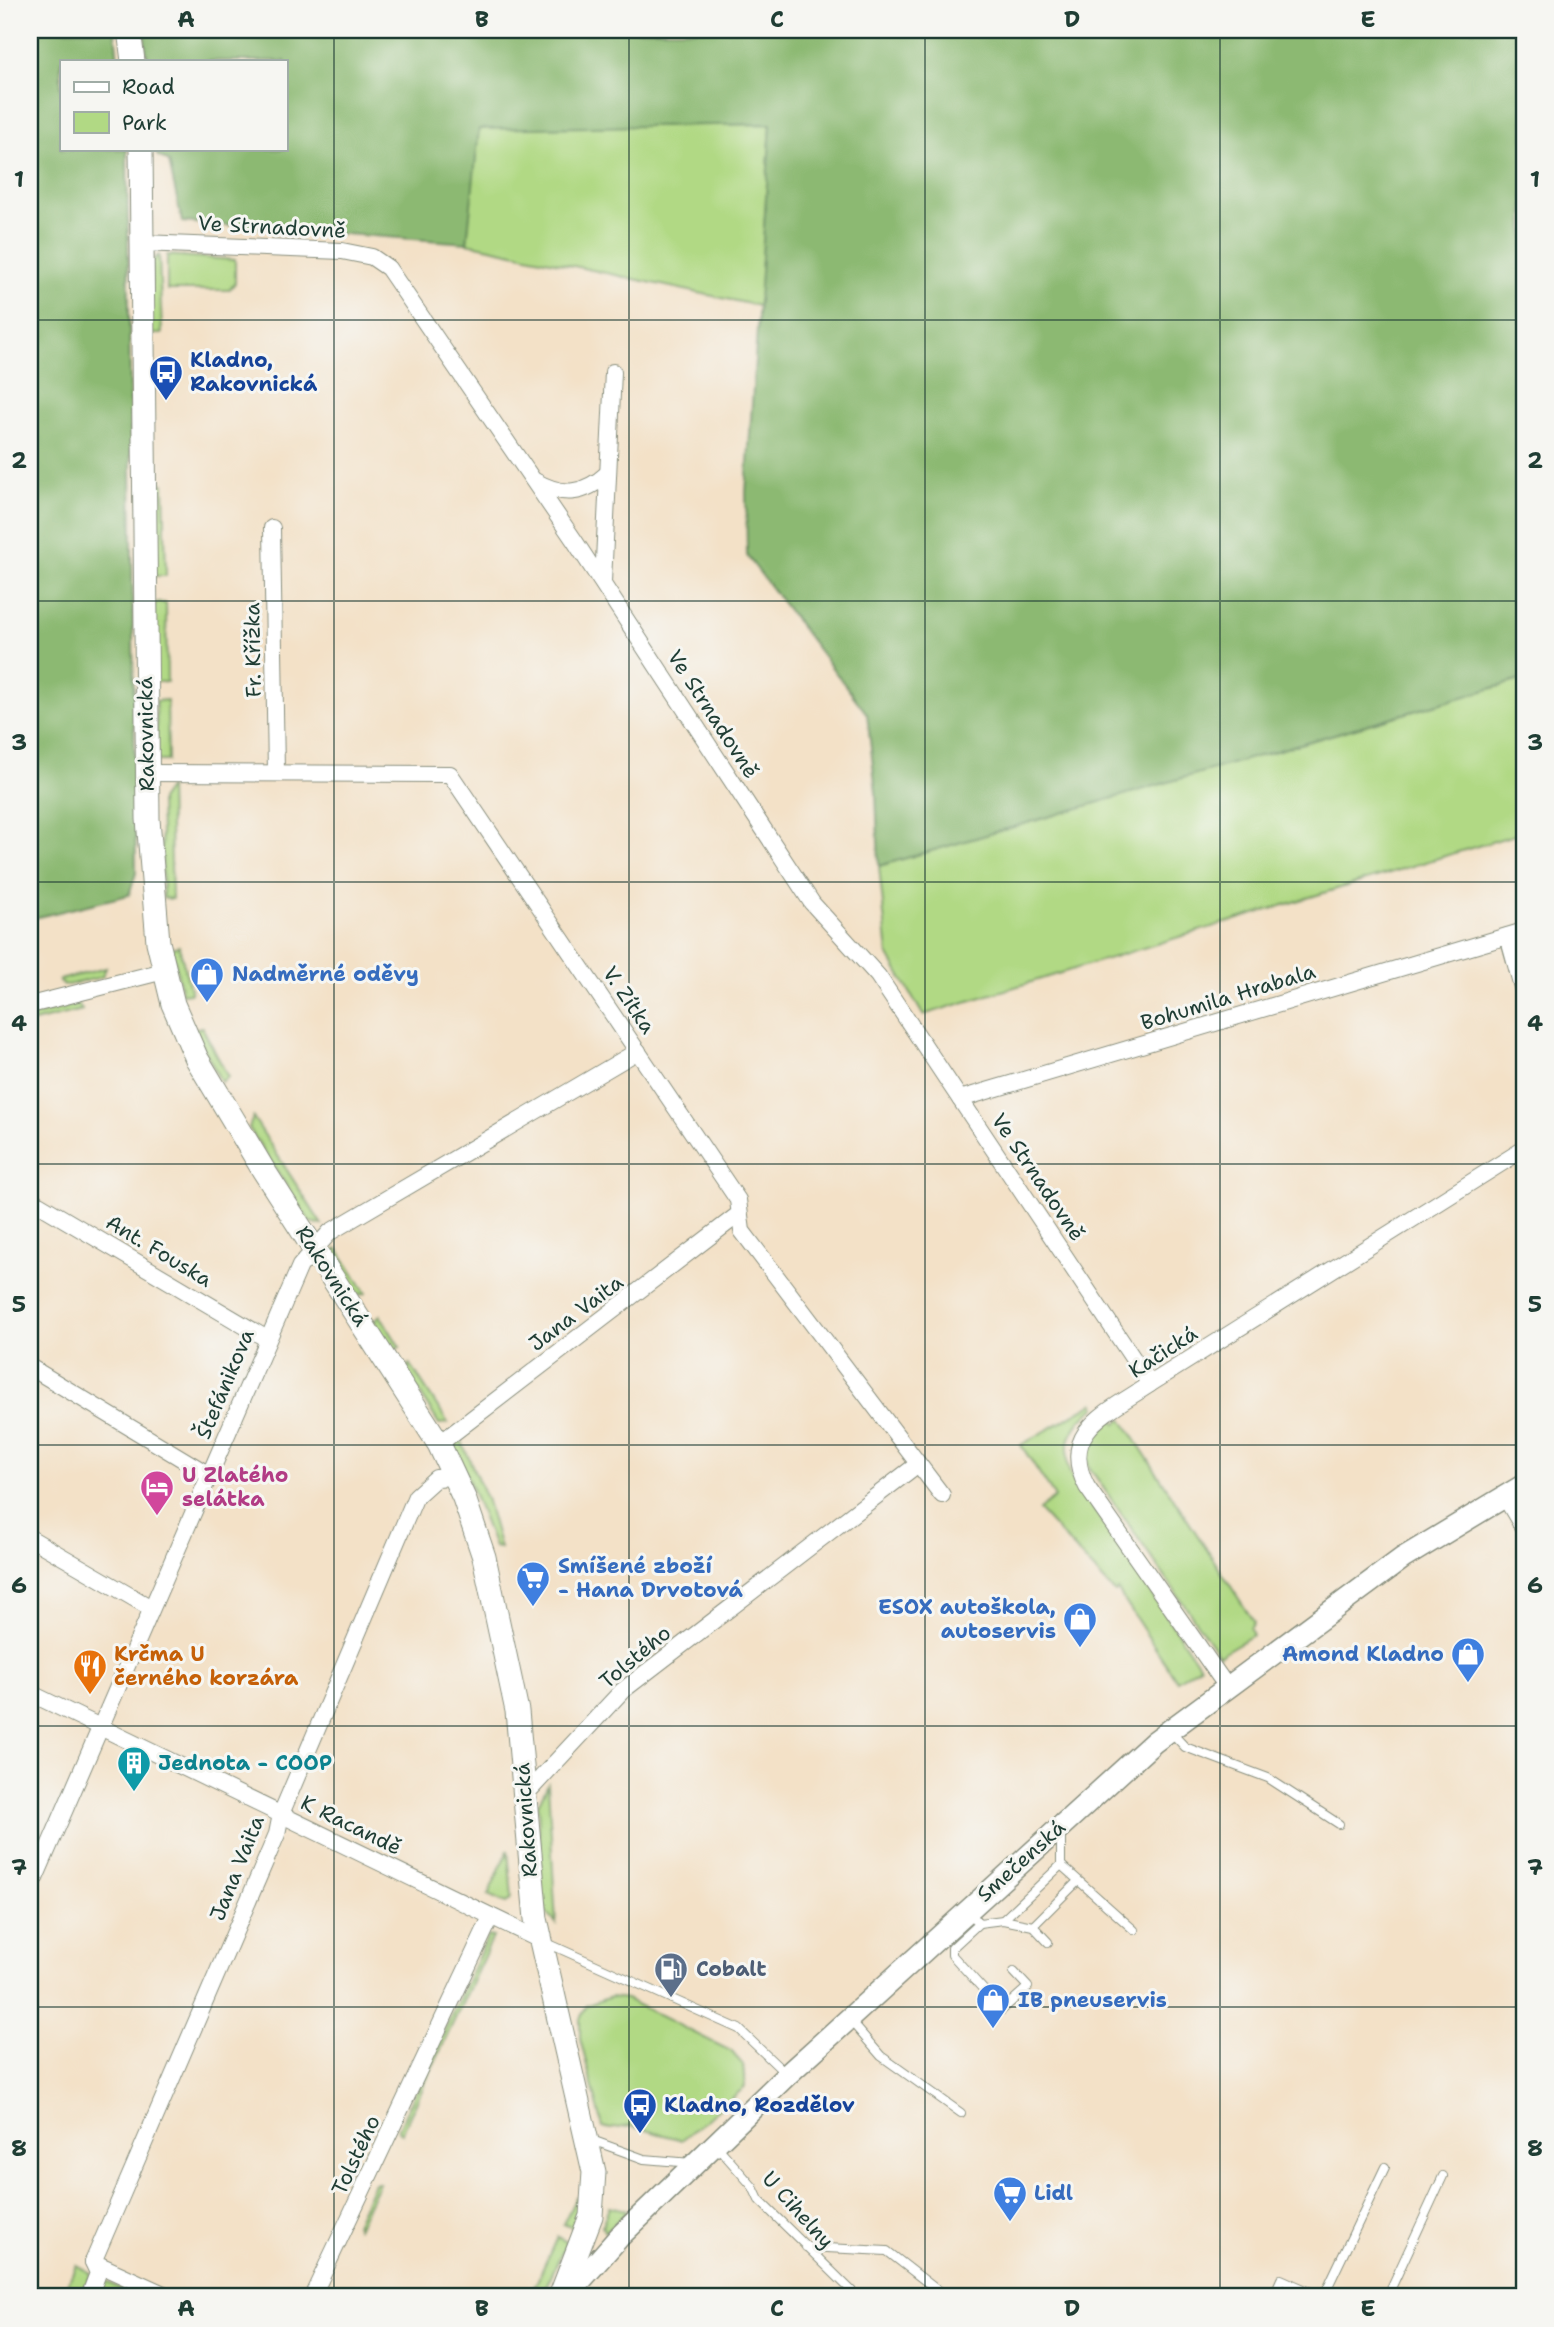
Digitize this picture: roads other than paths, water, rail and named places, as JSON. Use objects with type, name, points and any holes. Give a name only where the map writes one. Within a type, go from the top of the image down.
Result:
[{"type":"main road","points":[[130,30],[133,60]]},
{"type":"main road","name":"Rakovnická","points":[[141,150],[142,479],[150,872],[164,971],[181,1024],[205,1074],[439,1444],[482,1549],[515,1699],[531,1883],[540,1940],[594,2172],[594,2204],[584,2238],[560,2297]]},
{"type":"street","name":"Ve Strnadovně","points":[[142,243],[342,251],[380,262],[402,286],[603,584],[812,903],[877,976],[1150,1384]]},
{"type":"street","points":[[603,584],[613,372]]},
{"type":"street","points":[[533,479],[547,488],[573,493],[586,490],[608,473]]},
{"type":"street","name":"Fr. Křížka","points":[[272,528],[276,772]]},
{"type":"street","name":"V. Zítka","points":[[148,773],[450,774],[738,1200],[742,1231],[942,1495]]},
{"type":"street","name":"Bohumila Hrabala","points":[[960,1099],[1524,931]]},
{"type":"street","points":[[1508,936],[1524,994]]},
{"type":"street","points":[[30,1005],[164,971]]},
{"type":"street","name":"Štefánikova","points":[[30,1890],[33,1871],[151,1608],[267,1339],[300,1266],[313,1248],[330,1232],[638,1051]]},
{"type":"street","name":"Kačická","points":[[1227,1688],[1077,1469],[1076,1453],[1081,1437],[1093,1423],[1150,1384],[1524,1149]]},
{"type":"street","name":"Ant. Fouska","points":[[30,1199],[267,1339]]},
{"type":"street","name":"Jana Vaita","points":[[439,1444],[739,1214]]},
{"type":"street","points":[[30,1367],[209,1475]]},
{"type":"street","name":"Tolstého","points":[[525,1795],[622,1691],[918,1464]]},
{"type":"street","name":"Jana Vaita","points":[[89,2297],[97,2280],[93,2262],[271,1847],[281,1814],[416,1496],[436,1478],[454,1477]]},
{"type":"street","name":"Smečenská","points":[[566,2297],[620,2236],[787,2075],[973,1916],[1061,1824],[1170,1731],[1403,1558],[1524,1485]]},
{"type":"street","points":[[1504,1495],[1524,1529]]},
{"type":"street","points":[[30,1538],[151,1608]]},
{"type":"street","name":"K Racandě","points":[[30,1693],[540,1940]]},
{"type":"street","name":"Tolstého","points":[[312,2297],[491,1917]]},
{"type":"street","points":[[93,2262],[170,2297]]},
{"type":"lane","points":[[1170,1731],[1185,1747],[1268,1778],[1339,1824]]},
{"type":"lane","points":[[1003,1920],[1061,1865],[1061,1824]]},
{"type":"lane","points":[[1061,1865],[1134,1930]]},
{"type":"lane","points":[[1033,1926],[1078,1881]]},
{"type":"lane","points":[[1014,1972],[1028,1987],[1002,2010],[952,1955],[952,1948],[973,1916],[1033,1926],[1048,1942]]},
{"type":"lane","points":[[540,1940],[739,2029],[787,2075]]},
{"type":"lane","points":[[849,2020],[881,2056],[961,2113]]},
{"type":"lane","points":[[586,2138],[644,2159],[694,2163]]},
{"type":"lane","name":"U Cihelny","points":[[715,2144],[753,2187],[760,2200],[858,2297]]},
{"type":"lane","points":[[1273,2297],[1281,2279],[1323,2297],[1385,2167]]},
{"type":"lane","points":[[1387,2297],[1443,2176]]},
{"type":"lane","points":[[806,2247],[887,2251],[946,2297]]},
{"type":"place","name":"Kladno, Rakovnická","points":[[166,402]]},
{"type":"place","name":"Nadměrné oděvy","points":[[207,1004]]},
{"type":"place","name":"U Zlatého selátka","points":[[157,1517]]},
{"type":"place","name":"Smíšené zboží - Hana Drvotová","points":[[533,1608]]},
{"type":"place","name":"ESOX autoškola, autoservis","points":[[1080,1649]]},
{"type":"place","name":"Amond Kladno","points":[[1468,1684]]},
{"type":"place","name":"Krčma U černého korzára","points":[[90,1696]]},
{"type":"place","name":"Jednota - COOP","points":[[134,1793]]},
{"type":"place","name":"Cobalt","points":[[671,1999]]},
{"type":"place","name":"IB pneuservis","points":[[993,2030]]},
{"type":"place","name":"Kladno, Rozdělov","points":[[640,2135]]},
{"type":"place","name":"Lidl","points":[[1010,2223]]}]
